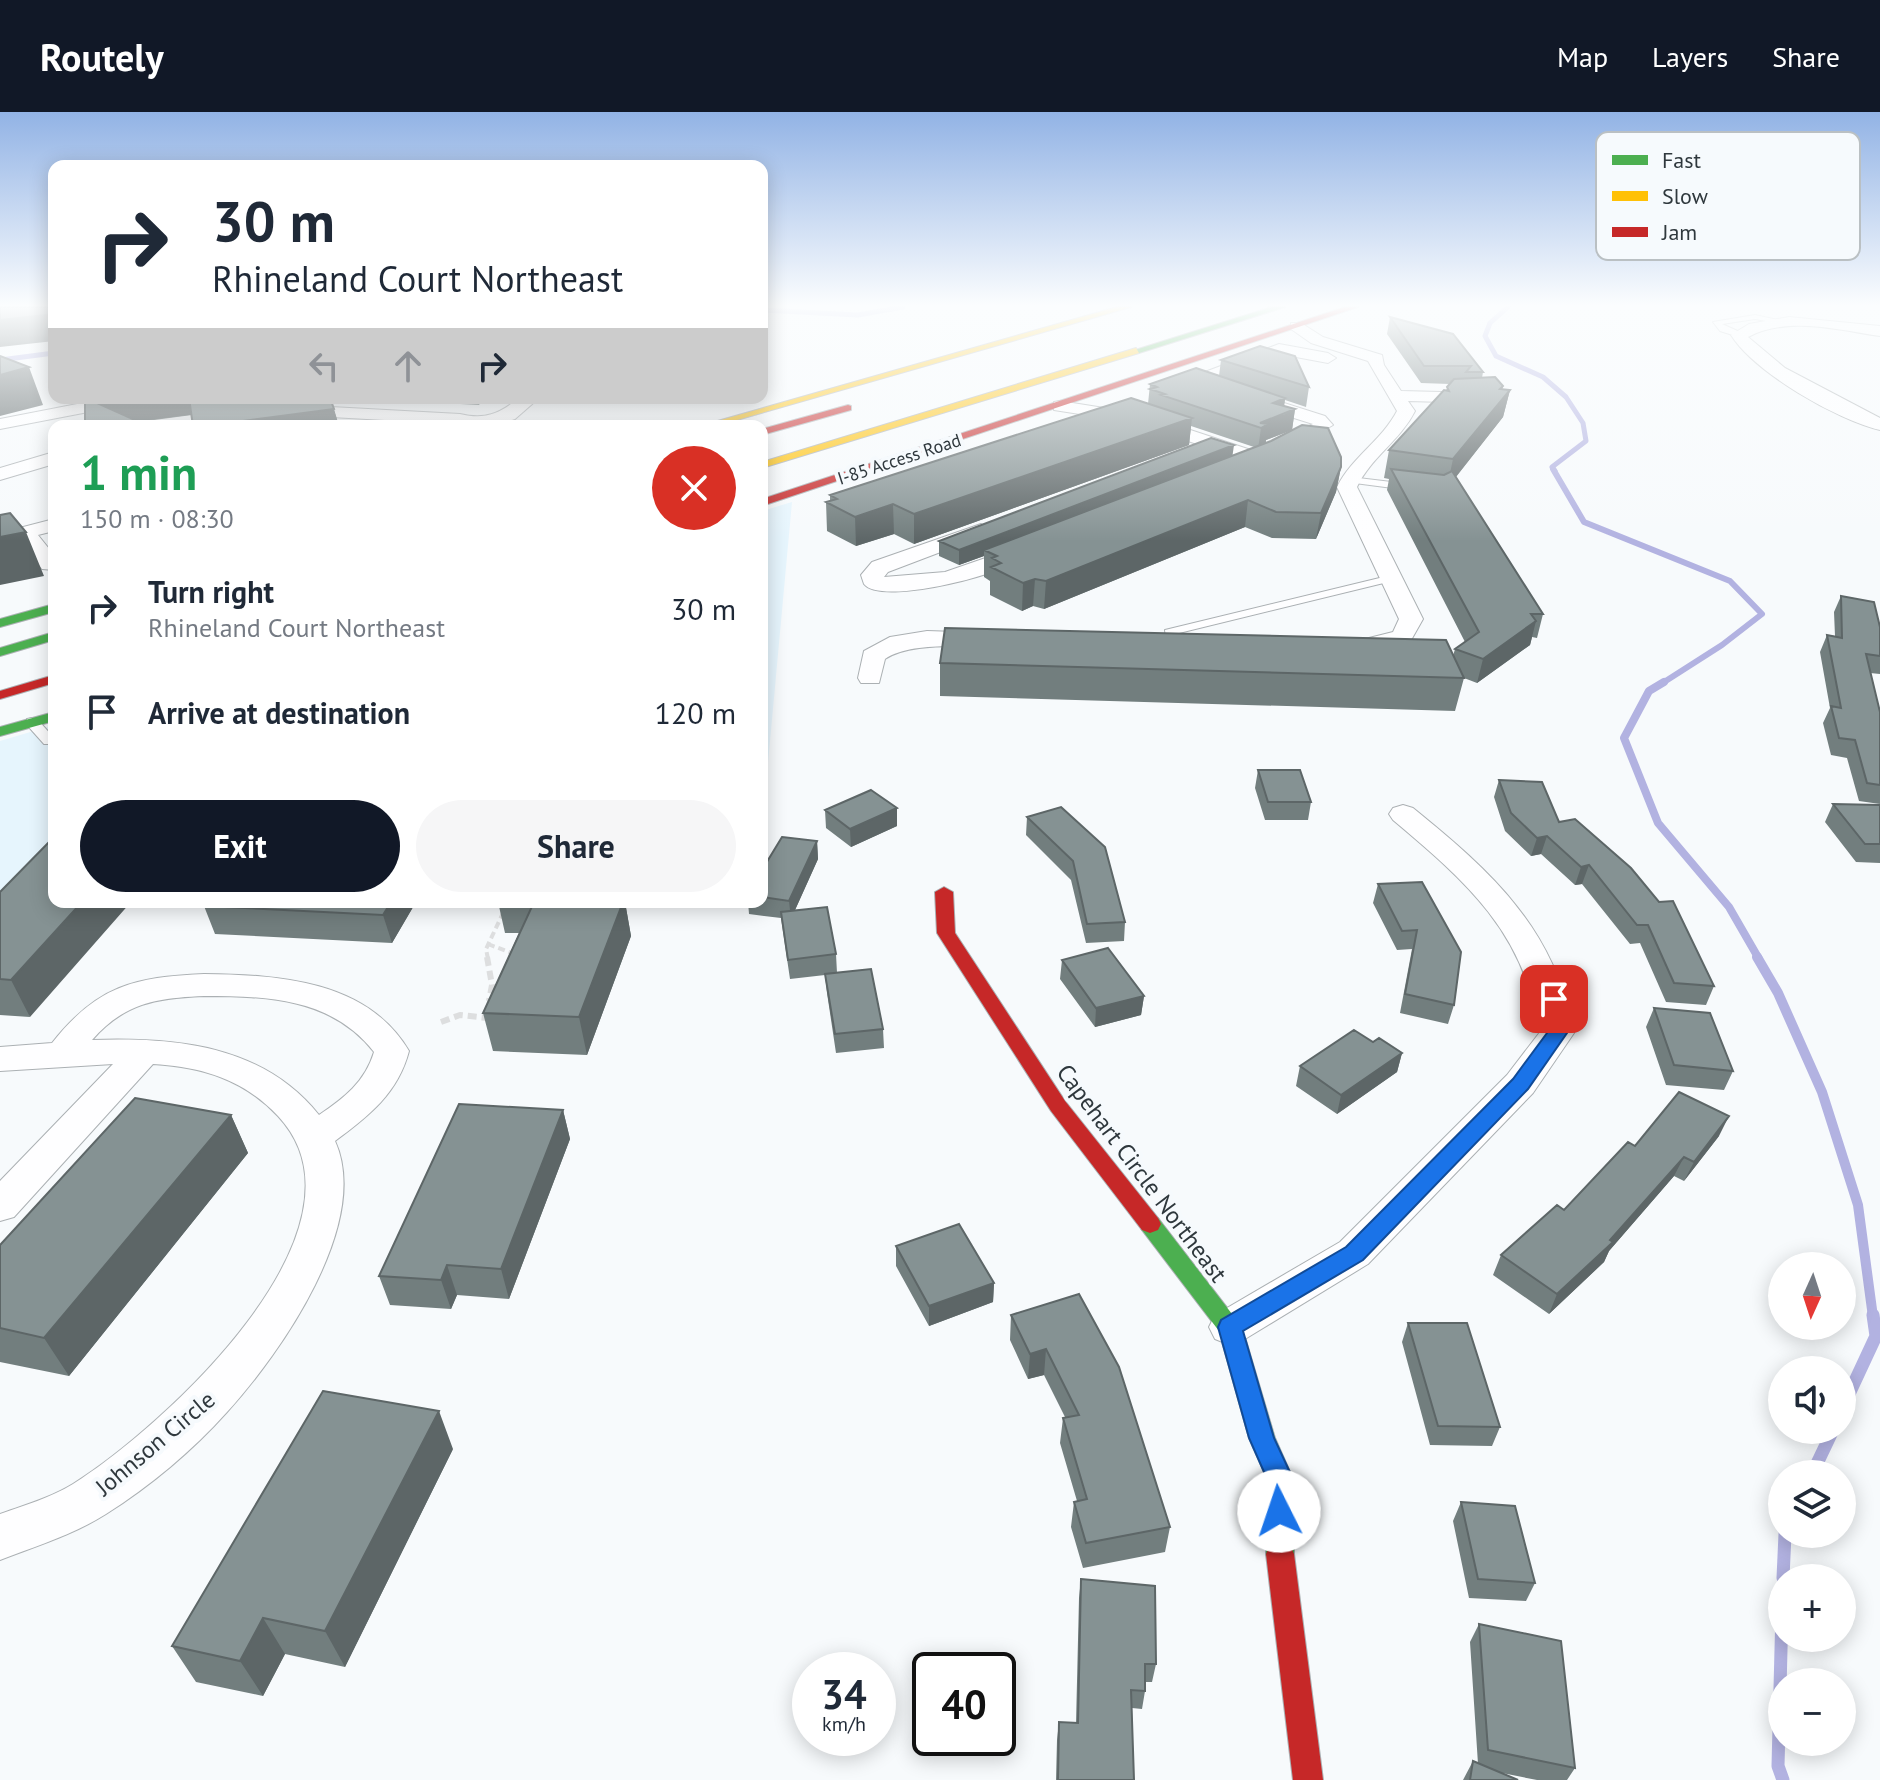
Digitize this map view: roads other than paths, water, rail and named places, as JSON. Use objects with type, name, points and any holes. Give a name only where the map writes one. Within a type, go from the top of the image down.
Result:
[{"type":"main road","points":[[726,420],[851,385]]},
{"type":"main road","points":[[768,463],[1025,385]]},
{"type":"main road","name":"I-85 Access Road","points":[[768,501],[1060,406],[1112,408],[1161,385]]},
{"type":"main road","points":[[768,430],[866,403]]},
{"type":"main road","points":[[0,623],[48,610]]},
{"type":"main road","points":[[0,652],[48,638]]},
{"type":"main road","points":[[0,695],[48,681]]},
{"type":"main road","points":[[0,732],[48,718]]},
{"type":"main road","name":"Capehart Circle Northeast","points":[[944,892],[946,933],[1058,1106],[1230,1327],[1262,1438],[1281,1481],[1278,1540],[1308,1780]]},
{"type":"street","points":[[1207,385],[1319,420],[1324,425],[1259,459],[1215,476]]},
{"type":"street","points":[[1338,648],[1369,648],[1411,641],[1411,619],[1347,487],[1355,467],[1402,421],[1406,411],[1388,385]]},
{"type":"street","points":[[1803,385],[1880,425]]},
{"type":"street","points":[[1397,396],[1483,398]]},
{"type":"street","points":[[0,424],[104,404]]},
{"type":"street","points":[[494,420],[509,415],[523,404]]},
{"type":"street","points":[[1112,408],[1259,459]]},
{"type":"street","points":[[272,420],[331,412],[463,420]]},
{"type":"street","points":[[0,474],[48,460]]},
{"type":"street","points":[[996,525],[880,567],[872,575],[875,584],[918,586],[951,579],[1039,545]]},
{"type":"street","points":[[0,539],[48,527]]},
{"type":"street","points":[[25,533],[48,562]]},
{"type":"street","points":[[870,678],[873,656],[887,644],[913,639],[1004,641]]},
{"type":"street","points":[[1141,644],[1217,645]]},
{"type":"street","points":[[1230,1327],[1354,1253],[1520,1084],[1557,1033],[1554,999],[1514,916],[1478,879],[1403,814]]},
{"type":"street","points":[[62,1055],[103,1008],[128,995],[153,988],[249,986],[305,994],[334,1002],[380,1033],[392,1051],[388,1074],[371,1093],[315,1137]]},
{"type":"street","points":[[0,1206],[144,1052]]},
{"type":"street","name":"Johnson Circle","points":[[0,1059],[144,1052],[224,1063],[280,1095],[315,1137],[324,1166],[323,1197],[310,1247],[290,1292],[236,1373],[188,1422],[73,1509],[0,1537]]},
{"type":"lane","points":[[1350,480],[1425,489]]},
{"type":"lane","points":[[1171,644],[1169,632],[1392,578]]},
{"type":"lane","points":[[32,722],[48,740]]},
{"type":"waterway","points":[[1552,385],[1566,397],[1583,423],[1586,441],[1552,467],[1555,471]]},
{"type":"waterway","points":[[1553,469],[1584,522],[1730,581],[1762,614],[1722,645],[1661,684]]},
{"type":"waterway","points":[[1664,682],[1649,691],[1624,738],[1658,823],[1729,907],[1759,959]]},
{"type":"waterway","points":[[1757,957],[1778,993],[1822,1092],[1858,1205],[1873,1317]]},
{"type":"waterway","points":[[1856,1379],[1876,1336],[1873,1315]]},
{"type":"waterway","points":[[1819,1460],[1826,1444]]},
{"type":"waterway","points":[[1784,1548],[1784,1564]]},
{"type":"waterway","points":[[1781,1652],[1778,1766],[1783,1780]]}]
